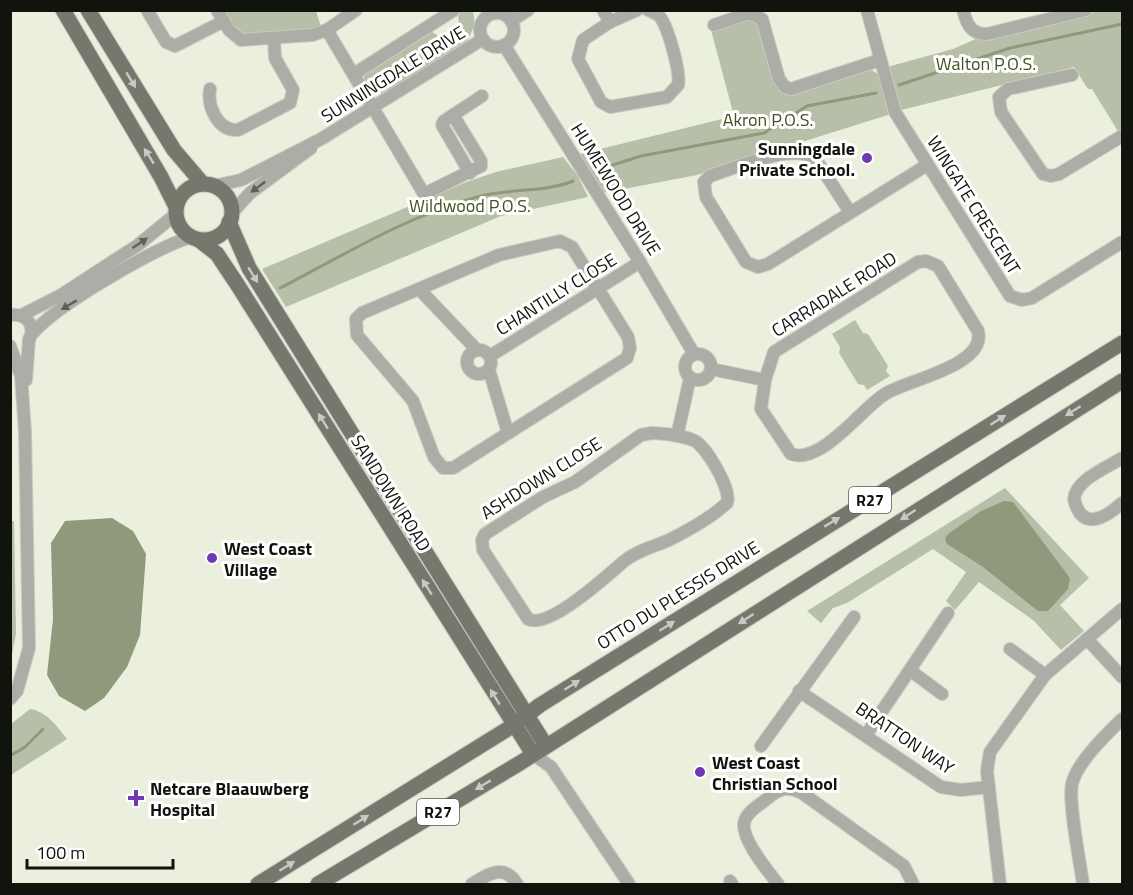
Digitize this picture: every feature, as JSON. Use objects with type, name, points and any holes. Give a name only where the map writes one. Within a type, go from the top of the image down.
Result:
[{"type":"main road","points":[[63,10],[161,177],[176,210],[179,225],[195,238],[215,238],[230,218],[228,199],[208,185],[174,150],[88,10]]},
{"type":"main road","points":[[176,210],[186,191],[208,185]]},
{"type":"main road","name":"SANDOWN ROAD","points":[[230,218],[249,268],[528,716],[540,750]]},
{"type":"main road","name":"SANDOWN ROAD","points":[[195,238],[217,254],[514,725],[540,750]]},
{"type":"main road","name":"OTTO DU PLESSIS DRIVE","points":[[258,885],[514,725],[540,705],[1122,343]]},
{"type":"main road","name":"R27","points":[[318,885],[540,750],[1122,381]]},
{"type":"street","points":[[147,10],[166,42],[175,46],[220,16],[235,36],[241,40],[274,39],[312,35],[327,30],[356,10]]},
{"type":"street","points":[[354,74],[454,10]]},
{"type":"street","points":[[511,21],[528,10]]},
{"type":"street","points":[[603,10],[610,22]]},
{"type":"street","points":[[637,10],[610,22],[583,40],[578,55],[580,67],[601,102],[613,107],[667,96],[674,92],[679,80],[664,24],[660,16],[648,10]]},
{"type":"street","name":"WINGATE CRESCENT","points":[[867,10],[895,112],[1007,293],[1013,298],[1032,298],[1122,242]]},
{"type":"street","points":[[963,10],[970,28],[979,34],[1086,10]]},
{"type":"street","points":[[487,13],[501,14],[511,21],[513,34],[504,45],[493,46],[483,39],[480,26],[487,13]]},
{"type":"street","points":[[714,25],[745,14],[758,16],[766,27],[779,79],[785,87],[791,89],[880,60]]},
{"type":"street","points":[[327,30],[424,194],[481,167],[481,161],[453,115],[482,96]]},
{"type":"street","points":[[210,89],[210,106],[223,128],[229,130],[238,130],[288,105],[293,90],[275,58],[274,39]]},
{"type":"street","name":"SUNNINGDALE DRIVE","points":[[208,185],[241,180],[321,139],[483,39]]},
{"type":"street","name":"HUMEWOOD DRIVE","points":[[504,45],[640,262],[694,354]]},
{"type":"street","points":[[1072,75],[1008,89],[999,97],[1001,112],[1042,174],[1052,176],[1059,174],[1122,136]]},
{"type":"street","name":"SUNNINGDALE DRIVE","points":[[230,218],[249,192],[298,160],[321,139]]},
{"type":"street","points":[[850,212],[815,158],[807,153],[791,152],[710,176],[704,182],[706,197],[746,262],[753,267],[768,264],[927,165]]},
{"type":"street","points":[[16,315],[54,299],[138,245],[176,210]]},
{"type":"street","points":[[14,695],[29,648],[25,431],[21,376],[10,346],[21,346],[48,318],[142,260],[174,242],[195,238]]},
{"type":"street","points":[[560,242],[572,247],[628,337],[630,348],[627,358],[453,468],[440,466],[413,400],[357,335],[355,324],[362,313],[418,290],[499,255],[560,242]]},
{"type":"street","name":"CARRADALE ROAD","points":[[921,261],[930,261],[938,266],[974,323],[980,337],[975,349],[968,355],[935,374],[889,391],[843,433],[802,456],[797,457],[787,451],[764,415],[761,403],[765,380],[774,352],[921,261]]},
{"type":"street","name":"CHANTILLY CLOSE","points":[[490,356],[640,262]]},
{"type":"street","points":[[418,290],[477,350],[485,351],[490,356],[489,370],[508,433]]},
{"type":"street","points":[[16,315],[30,323],[25,431]]},
{"type":"street","points":[[477,350],[468,358],[468,368],[479,375],[489,370]]},
{"type":"street","points":[[677,436],[690,378],[684,365],[694,354],[708,359],[711,369]]},
{"type":"street","points":[[690,378],[703,380],[711,369]]},
{"type":"street","points":[[711,369],[765,380]]},
{"type":"street","name":"ASHDOWN CLOSE","points":[[652,433],[677,436],[693,440],[703,448],[729,491],[727,503],[687,530],[627,558],[594,588],[547,618],[538,622],[528,619],[483,550],[482,540],[485,534],[543,497],[581,478],[641,435],[652,433]]},
{"type":"street","points":[[1122,458],[1082,483],[1076,490],[1074,499],[1084,515],[1093,520],[1105,518],[1122,503]]},
{"type":"street","points":[[1000,885],[987,764],[990,752],[1045,675],[1122,609]]},
{"type":"street","points":[[866,735],[948,613]]},
{"type":"street","points":[[761,746],[854,617]]},
{"type":"street","points":[[1088,639],[1122,677]]},
{"type":"street","points":[[1010,649],[1045,675]]},
{"type":"street","points":[[911,671],[942,694]]},
{"type":"street","name":"BRATTON WAY","points":[[799,691],[838,715],[941,787],[961,790],[989,787]]},
{"type":"street","points":[[1083,885],[1072,784],[1092,752],[1122,719]]},
{"type":"street","name":"SANDOWN ROAD","points":[[540,750],[629,885]]},
{"type":"street","points":[[778,885],[745,837],[743,827],[748,815],[777,791],[788,788],[802,793],[904,866],[912,885]]},
{"type":"street","points":[[472,885],[488,874],[500,871],[512,876],[517,885]]},
{"type":"green space","points":[[223,11],[316,11],[321,27],[280,34],[238,33]]},
{"type":"green space","points":[[458,11],[473,11],[475,24],[468,40],[390,89],[376,95],[368,88],[364,79],[365,72],[432,32],[445,40],[452,38],[459,28]]},
{"type":"green space","name":"Walton P.O.S.","points":[[1099,11],[1122,11],[1122,131],[1119,133],[1092,89],[1088,89],[1074,67],[901,110],[887,67],[953,49],[978,38],[988,38]]},
{"type":"green space","name":"Akron P.O.S.","points":[[745,18],[759,22],[776,80],[797,93],[870,69],[878,74],[891,114],[697,175],[603,193],[580,154],[734,116],[711,30]]},
{"type":"green space","name":"Wildwood P.O.S.","points":[[563,157],[578,176],[588,197],[501,216],[286,307],[262,269],[466,182],[496,172]]},
{"type":"green space","points":[[855,320],[863,333],[868,334],[888,366],[886,371],[890,376],[867,390],[864,385],[858,384],[839,353],[840,347],[832,334]]},
{"type":"green space","points":[[1005,488],[1089,578],[1060,605],[1084,631],[1061,650],[1033,620],[979,582],[955,610],[946,601],[966,572],[933,549],[847,603],[833,608],[821,623],[807,611]]},
{"type":"green space","points":[[11,521],[14,521],[16,634],[11,659]]},
{"type":"green space","points":[[30,709],[46,716],[67,739],[11,775],[11,724]]},
{"type":"shaded area","points":[[1004,501],[1013,502],[1070,578],[1068,589],[1048,611],[1038,611],[983,567],[947,544],[945,539],[948,534],[981,511]]},
{"type":"shaded area","points":[[112,518],[133,531],[146,554],[140,635],[127,667],[104,698],[85,711],[59,696],[47,675],[53,619],[51,543],[65,521]]},
{"type":"waterway","points":[[899,85],[1010,48],[1122,24]]},
{"type":"waterway","points":[[600,169],[641,156],[764,133],[807,106],[876,93]]},
{"type":"waterway","points":[[280,288],[376,237],[451,205],[489,194],[550,187],[573,181]]},
{"type":"waterway","points":[[10,756],[25,747],[43,729]]},
{"type":"place","name":"Sunningdale Private School.","points":[[867,158]]},
{"type":"place","name":"West Coast Village","points":[[212,558]]},
{"type":"place","name":"West Coast Christian School","points":[[700,772]]},
{"type":"place","name":"Netcare Blaauwberg Hospital","points":[[136,798]]}]
